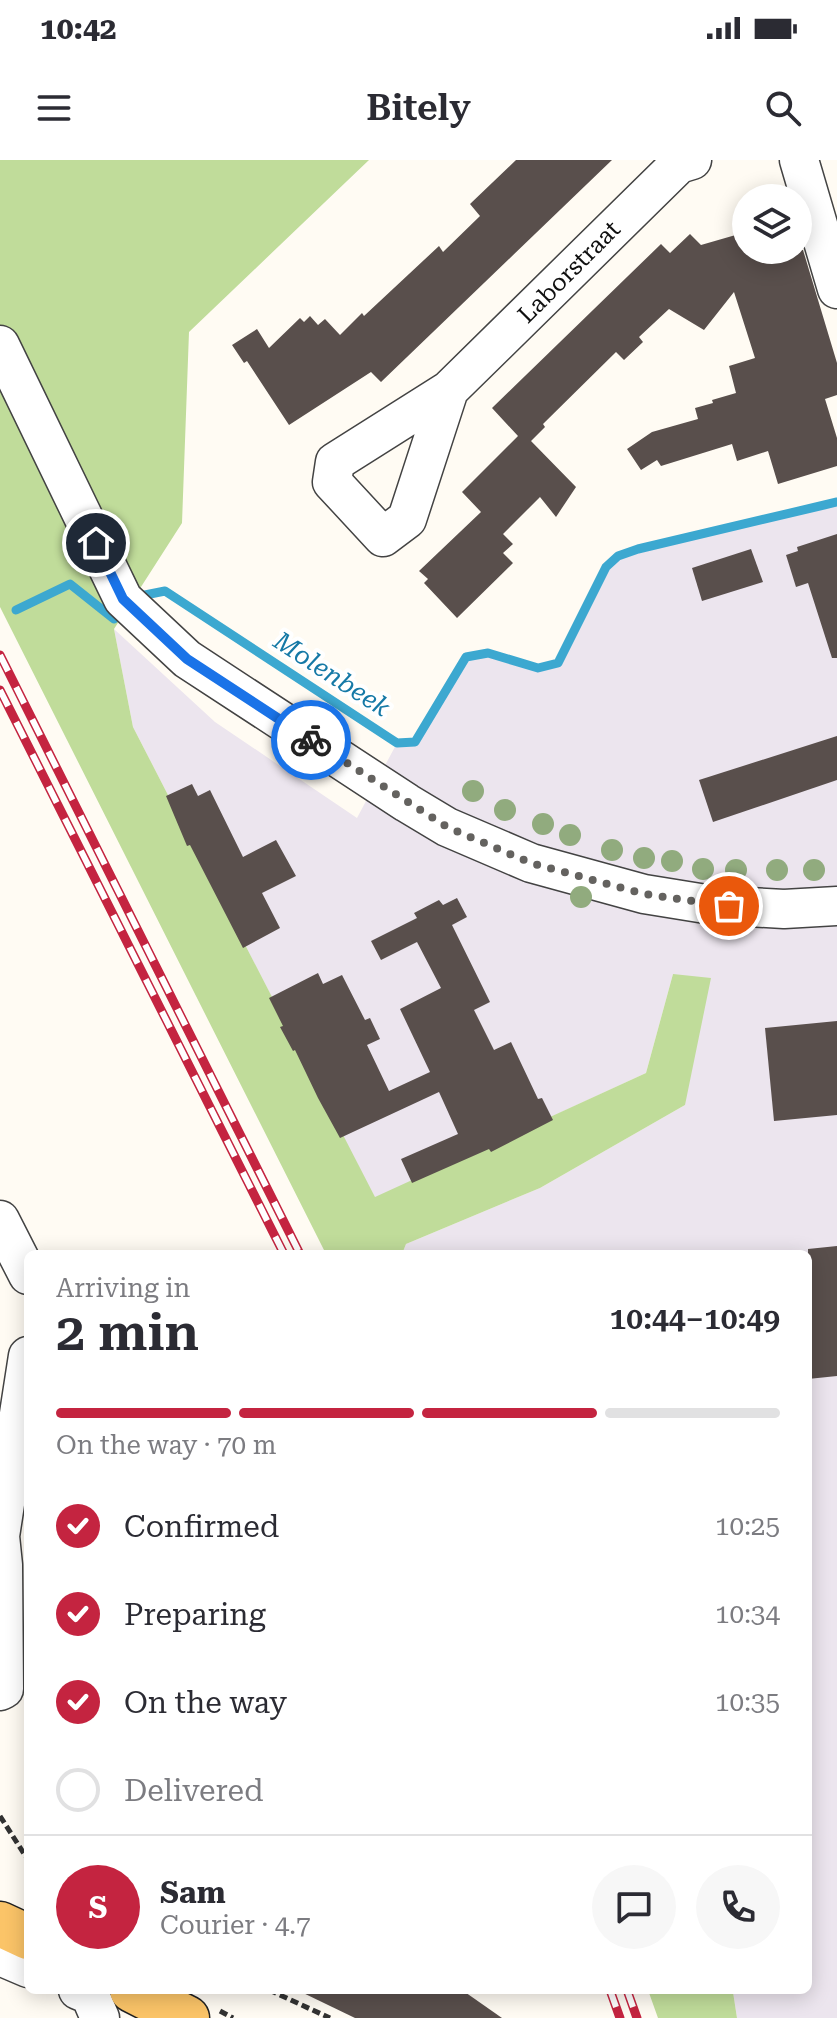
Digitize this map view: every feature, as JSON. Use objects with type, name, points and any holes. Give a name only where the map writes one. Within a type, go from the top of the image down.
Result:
[{"type":"main road","points":[[0,1924],[24,1935]]},
{"type":"main road","points":[[140,1994],[187,2018]]},
{"type":"street","name":"Laborstraat","points":[[449,390],[679,164],[692,160]]},
{"type":"street","points":[[799,160],[837,289]]},
{"type":"street","points":[[0,345],[123,599],[187,659],[447,827],[531,863],[644,894],[712,905],[784,909],[837,906]]},
{"type":"street","points":[[0,1220],[24,1267]]},
{"type":"street","points":[[0,1691],[4,1689],[0,1536],[24,1382]]},
{"type":"street","points":[[0,1956],[24,1966]]},
{"type":"street","points":[[88,1994],[100,2018]]},
{"type":"path","points":[[0,1816],[24,1854]]},
{"type":"path","points":[[278,1994],[330,2018]]},
{"type":"shaded area","points":[[837,502],[837,2018],[737,2018],[733,1994],[812,1994],[812,1250],[404,1250],[406,1244],[540,1188],[685,1105],[673,974],[646,1073],[375,1198],[133,727],[114,629],[215,722],[357,818],[397,743],[415,742],[466,657],[488,653],[538,668],[558,663],[606,567],[618,556]]},
{"type":"green space","points":[[0,160],[369,160],[189,332],[182,523],[114,629],[133,727],[375,1197],[646,1073],[673,974],[711,978],[685,1105],[540,1188],[406,1244],[404,1250],[324,1250],[0,607]]},
{"type":"green space","points":[[649,1994],[733,1994],[737,2018],[658,2018]]},
{"type":"building","points":[[516,160],[612,160],[381,382],[371,372],[289,425],[247,361],[244,363],[232,345],[257,329],[269,348],[300,318],[304,322],[310,316],[318,325],[325,319],[340,335],[439,246],[443,252],[480,216],[470,204]]},
{"type":"building","points":[[690,234],[701,245],[732,236],[732,264],[807,264],[837,363],[837,395],[825,399],[837,438],[837,466],[778,484],[768,451],[737,461],[732,444],[661,466],[657,460],[641,470],[627,449],[652,432],[698,419],[695,408],[736,393],[729,366],[755,358],[734,292],[704,330],[669,309],[639,337],[643,342],[624,360],[616,352],[543,424],[545,427],[531,441],[576,487],[556,517],[540,497],[503,534],[513,544],[503,553],[513,563],[457,618],[424,583],[428,579],[419,571],[481,512],[462,492],[518,436],[492,408],[661,244],[670,253]]},
{"type":"building","points":[[837,534],[837,658],[832,658],[808,583],[796,587],[786,555],[798,551],[797,547]]},
{"type":"building","points":[[751,549],[763,582],[702,601],[692,568]]},
{"type":"building","points":[[837,736],[837,780],[713,822],[699,780]]},
{"type":"building","points":[[192,784],[198,796],[210,790],[243,857],[276,840],[296,876],[262,893],[280,928],[243,948],[190,845],[187,846],[166,796]]},
{"type":"building","points":[[457,898],[467,917],[452,925],[490,1002],[474,1010],[494,1050],[511,1042],[538,1099],[542,1098],[553,1120],[491,1152],[489,1149],[412,1183],[401,1159],[458,1134],[439,1092],[340,1138],[280,1027],[283,1026],[269,998],[318,973],[323,984],[342,975],[365,1020],[370,1018],[380,1039],[367,1045],[389,1091],[430,1072],[400,1009],[441,988],[417,942],[381,960],[371,941],[417,918],[414,913],[439,900],[443,905]]},
{"type":"building","points":[[837,1021],[837,1115],[774,1121],[765,1028]]},
{"type":"building","points":[[837,1246],[837,1376],[812,1379],[812,1250],[808,1249]]},
{"type":"building","points":[[305,1994],[468,1994],[502,2018],[355,2018]]},
{"type":"waterway","name":"Molenbeek","points":[[135,597],[165,591],[397,743],[415,742],[466,657],[488,653],[538,668],[558,663],[606,567],[618,556],[837,502]]},
{"type":"waterway","name":"Molenbeek","points":[[16,610],[70,584],[114,619],[119,609]]},
{"type":"railway","points":[[0,655],[298,1250]]},
{"type":"railway","points":[[0,690],[282,1250]]},
{"type":"railway","points":[[611,1994],[620,2018]]},
{"type":"railway","points":[[628,1994],[637,2018]]},
{"type":"way so far","points":[[311,740],[447,827],[488,846],[531,863],[644,894],[729,906]]},
{"type":"route","points":[[96,543],[123,599],[187,659],[311,740]]}]
